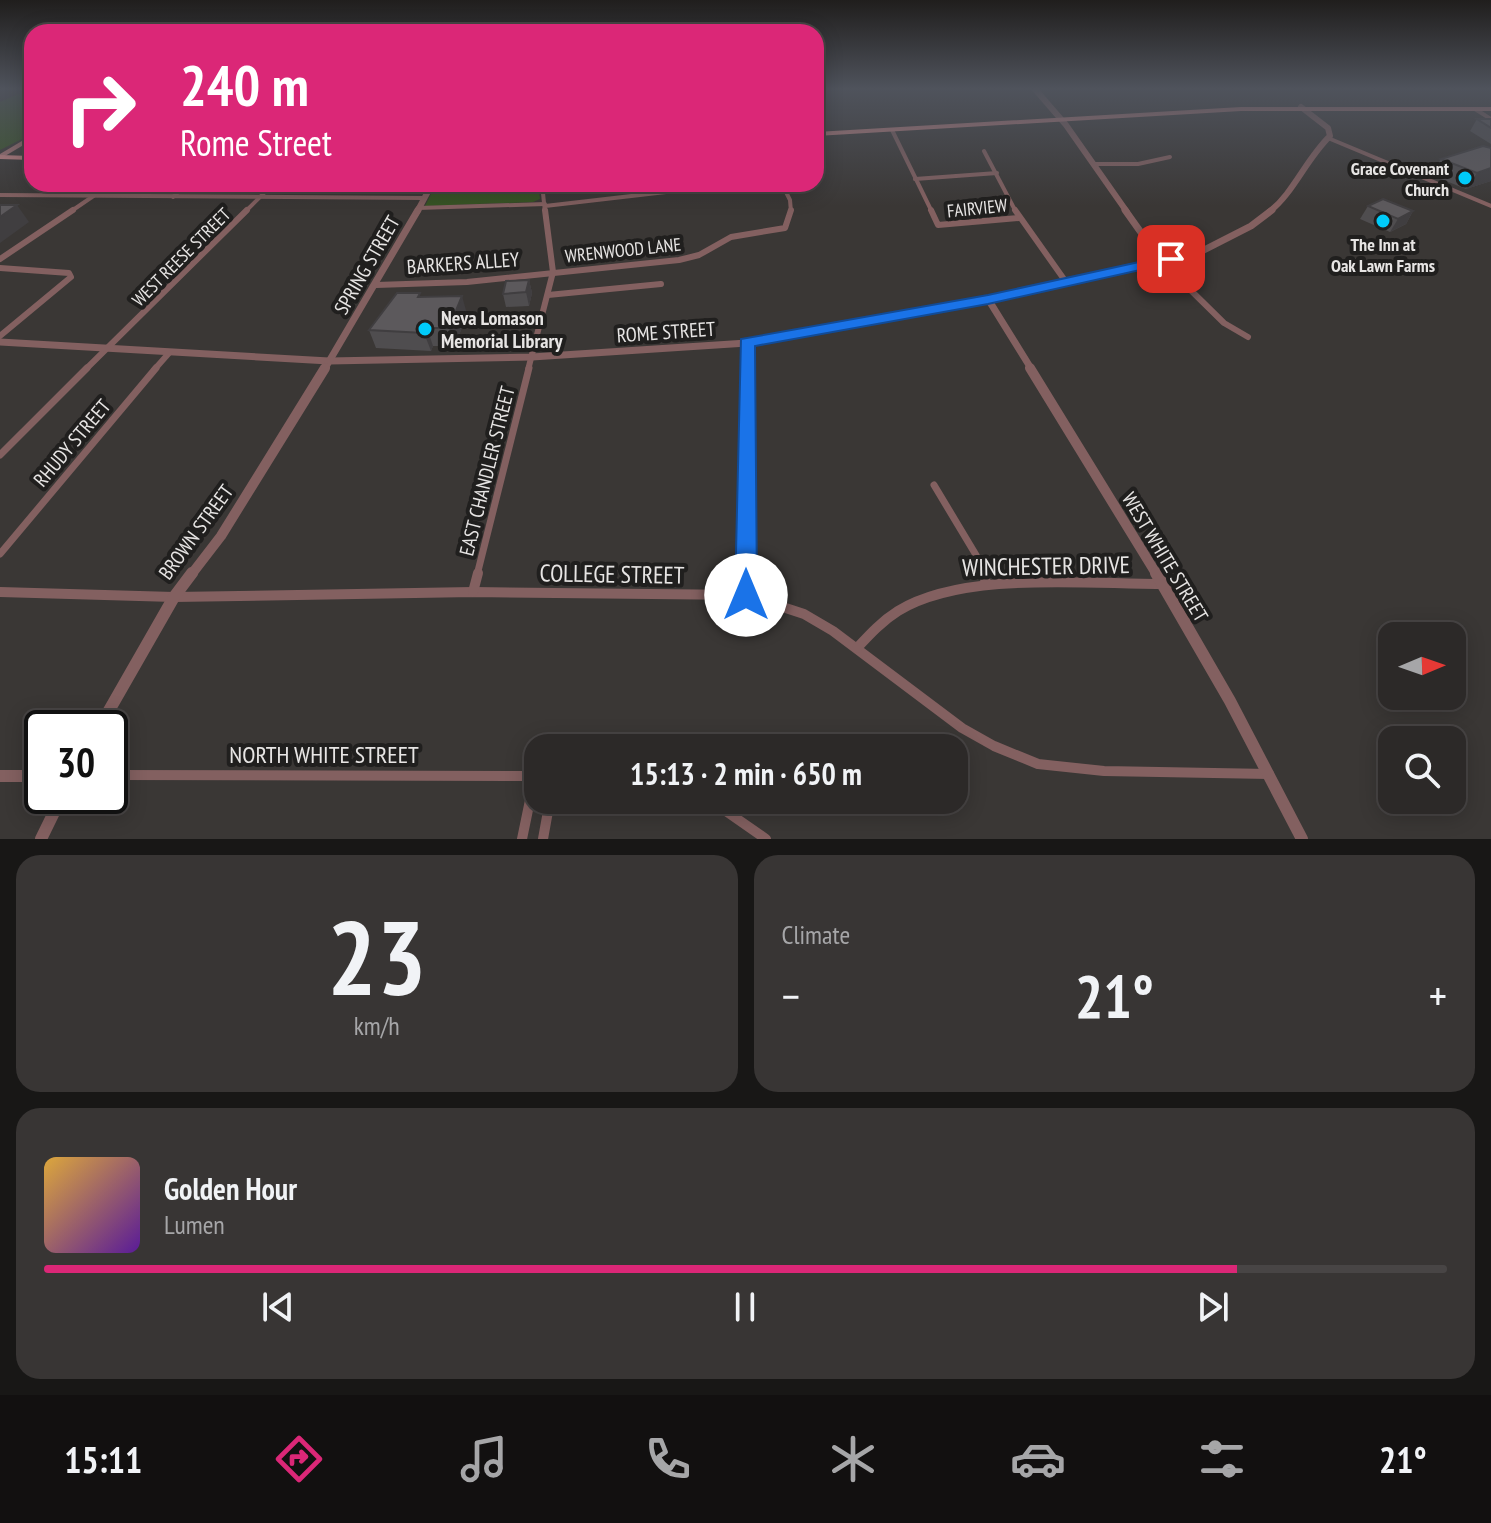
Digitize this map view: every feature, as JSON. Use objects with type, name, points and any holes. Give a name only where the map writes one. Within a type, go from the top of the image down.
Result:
[{"type":"main road","points":[[824,134],[936,127]]},
{"type":"main road","points":[[0,157],[24,142]]},
{"type":"main road","points":[[0,157],[24,158]]},
{"type":"street","points":[[1068,127],[1162,262],[1182,277],[1228,327],[1248,337]]},
{"type":"street","points":[[1327,127],[1331,133],[1328,138],[1491,206]]},
{"type":"street","points":[[892,130],[915,179],[997,173]]},
{"type":"street","name":"ROME STREET","points":[[0,342],[329,361],[532,357],[747,343],[988,299],[1202,251],[1257,222],[1278,205],[1312,153],[1328,138]]},
{"type":"street","points":[[984,151],[1019,218],[1066,282]]},
{"type":"street","points":[[1094,164],[1138,164],[1170,157]]},
{"type":"street","name":"FAIRVIEW","points":[[915,179],[938,225],[1019,218]]},
{"type":"street","points":[[0,259],[100,192]]},
{"type":"street","points":[[173,197],[179,192]]},
{"type":"street","name":"WEST REESE STREET","points":[[0,455],[266,192]]},
{"type":"street","name":"SPRING STREET","points":[[329,361],[427,192]]},
{"type":"street","name":"EAST CHANDLER STREET","points":[[473,592],[553,272],[543,192]]},
{"type":"street","points":[[418,208],[545,205],[663,192]]},
{"type":"street","name":"WRENWOOD LANE","points":[[553,272],[679,260],[699,255],[731,237],[785,228],[792,213],[792,200],[787,192]]},
{"type":"street","points":[[0,195],[424,198]]},
{"type":"street","points":[[0,268],[69,273],[71,277],[0,336]]},
{"type":"street","name":"BARKERS ALLEY","points":[[376,285],[467,282],[553,272]]},
{"type":"street","points":[[548,295],[661,284]]},
{"type":"street","name":"WEST WHITE STREET","points":[[988,299],[1160,584],[1270,774],[1302,839]]},
{"type":"street","points":[[746,595],[747,343]]},
{"type":"street","name":"RHUDY STREET","points":[[0,554],[169,353]]},
{"type":"street","name":"BROWN STREET","points":[[109,710],[174,597],[221,536],[329,361]]},
{"type":"street","points":[[934,485],[976,555],[987,585]]},
{"type":"street","name":"WINCHESTER DRIVE","points":[[857,648],[882,623],[919,599],[940,591],[987,585],[1160,584]]},
{"type":"street","name":"COLLEGE STREET","points":[[0,592],[174,597],[473,592],[746,595],[804,614],[857,648],[962,728],[994,746],[1038,764],[1104,771],[1270,774]]},
{"type":"street","name":"NORTH WHITE STREET","points":[[128,775],[524,776]]},
{"type":"street","points":[[0,776],[24,776]]},
{"type":"street","points":[[41,839],[53,814]]},
{"type":"street","points":[[522,839],[528,814]]},
{"type":"street","points":[[543,839],[547,814]]},
{"type":"street","points":[[730,814],[766,839]]},
{"type":"green space","points":[[0,127],[24,127],[24,138],[0,150]]},
{"type":"green space","points":[[432,192],[539,192],[540,199],[533,202],[425,206]]},
{"type":"building","points":[[1483,146],[1491,148],[1491,168],[1477,173],[1441,159]]},
{"type":"building","points":[[1383,199],[1413,211],[1398,219],[1368,206]]},
{"type":"building","points":[[0,205],[17,205],[0,217]]},
{"type":"building","points":[[529,280],[526,292],[503,294],[506,281]]},
{"type":"building","points":[[397,293],[420,293],[418,297],[462,296],[449,328],[427,328],[424,333],[369,330]]},
{"type":"place","name":"Grace Covenant Church","points":[[1465,178]]},
{"type":"place","name":"The Inn at Oak Lawn Farms","points":[[1383,221]]},
{"type":"place","name":"Neva Lomason Memorial Library","points":[[425,329]]},
{"type":"route","points":[[746,595],[747,343],[988,299],[1171,259]]}]
